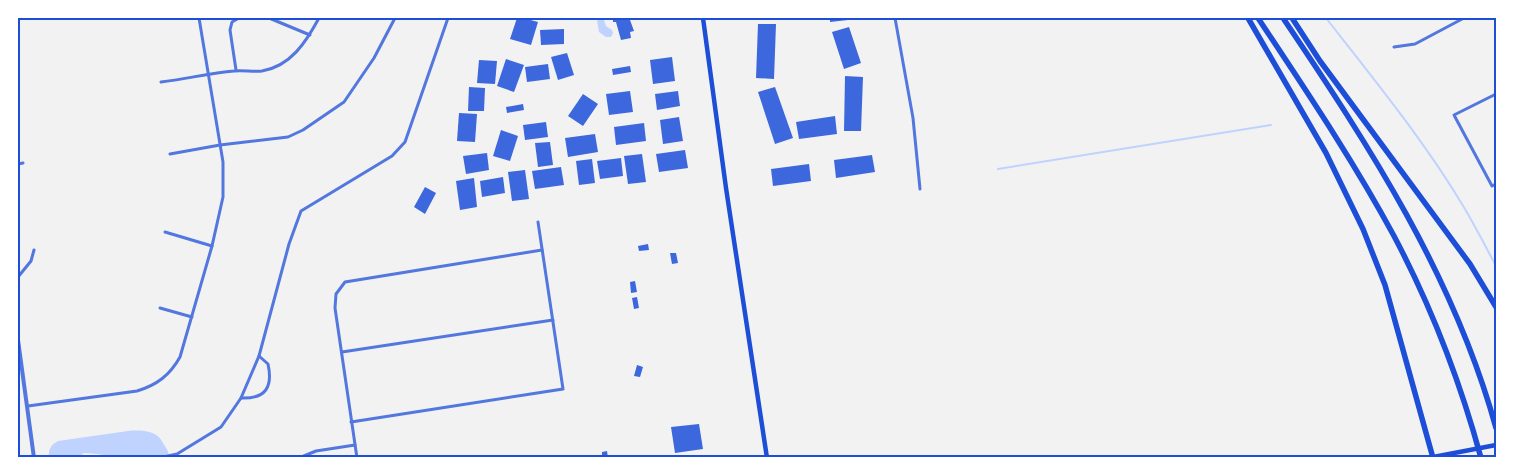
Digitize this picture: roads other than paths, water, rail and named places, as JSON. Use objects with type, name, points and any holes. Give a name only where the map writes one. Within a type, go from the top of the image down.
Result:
[{"type":"highway","points":[[1248,18],[1326,152],[1363,229],[1385,286],[1431,457]]},
{"type":"highway","points":[[1258,18],[1328,125],[1398,244],[1425,300],[1445,348],[1463,398],[1481,458]]},
{"type":"highway","points":[[1283,18],[1378,164],[1418,234],[1464,332],[1496,428]]},
{"type":"highway","points":[[1292,18],[1325,67],[1470,264],[1496,307]]},
{"type":"main road","points":[[703,18],[726,188],[767,458]]},
{"type":"main road","points":[[1431,457],[1496,445]]},
{"type":"street","points":[[28,406],[137,391],[150,387],[167,376],[176,365],[182,352],[212,246],[223,197],[223,162],[200,18]]},
{"type":"street","points":[[236,70],[230,30],[232,22],[239,18]]},
{"type":"street","points":[[269,18],[310,35]]},
{"type":"street","points":[[161,82],[236,70],[261,71],[284,63],[303,46],[320,18]]},
{"type":"street","points":[[170,154],[220,145],[288,137],[303,130],[344,102],[374,58],[395,18]]},
{"type":"street","points":[[158,458],[177,454],[221,427],[241,398],[258,356],[289,244],[301,211],[392,156],[405,142],[448,18]]},
{"type":"street","points":[[895,18],[913,118],[920,189]]},
{"type":"street","points":[[1394,47],[1415,44],[1464,18]]},
{"type":"street","points":[[1496,94],[1454,115],[1492,186],[1496,184]]},
{"type":"street","points":[[18,164],[23,163]]},
{"type":"street","points":[[351,422],[563,389],[538,222]]},
{"type":"street","points":[[165,232],[212,246]]},
{"type":"street","points":[[18,277],[27,267],[34,250]]},
{"type":"street","points":[[357,458],[335,308],[336,294],[345,282],[542,250]]},
{"type":"street","points":[[160,308],[192,317]]},
{"type":"street","points":[[342,352],[553,320]]},
{"type":"street","points":[[18,340],[34,458]]},
{"type":"street","points":[[241,398],[253,399],[264,394],[270,384],[268,364],[258,356]]},
{"type":"street","points":[[299,458],[316,451],[355,445]]},
{"type":"water","points":[[600,18],[612,30],[611,37],[606,37],[599,32],[597,21]]},
{"type":"water","points":[[128,431],[153,433],[160,439],[167,450],[169,458],[130,458],[84,453],[78,457],[49,458],[50,448],[58,441]]},
{"type":"waterway","points":[[1326,18],[1399,111],[1433,159],[1465,209],[1496,266]]},
{"type":"waterway","points":[[998,169],[1271,125]]}]
